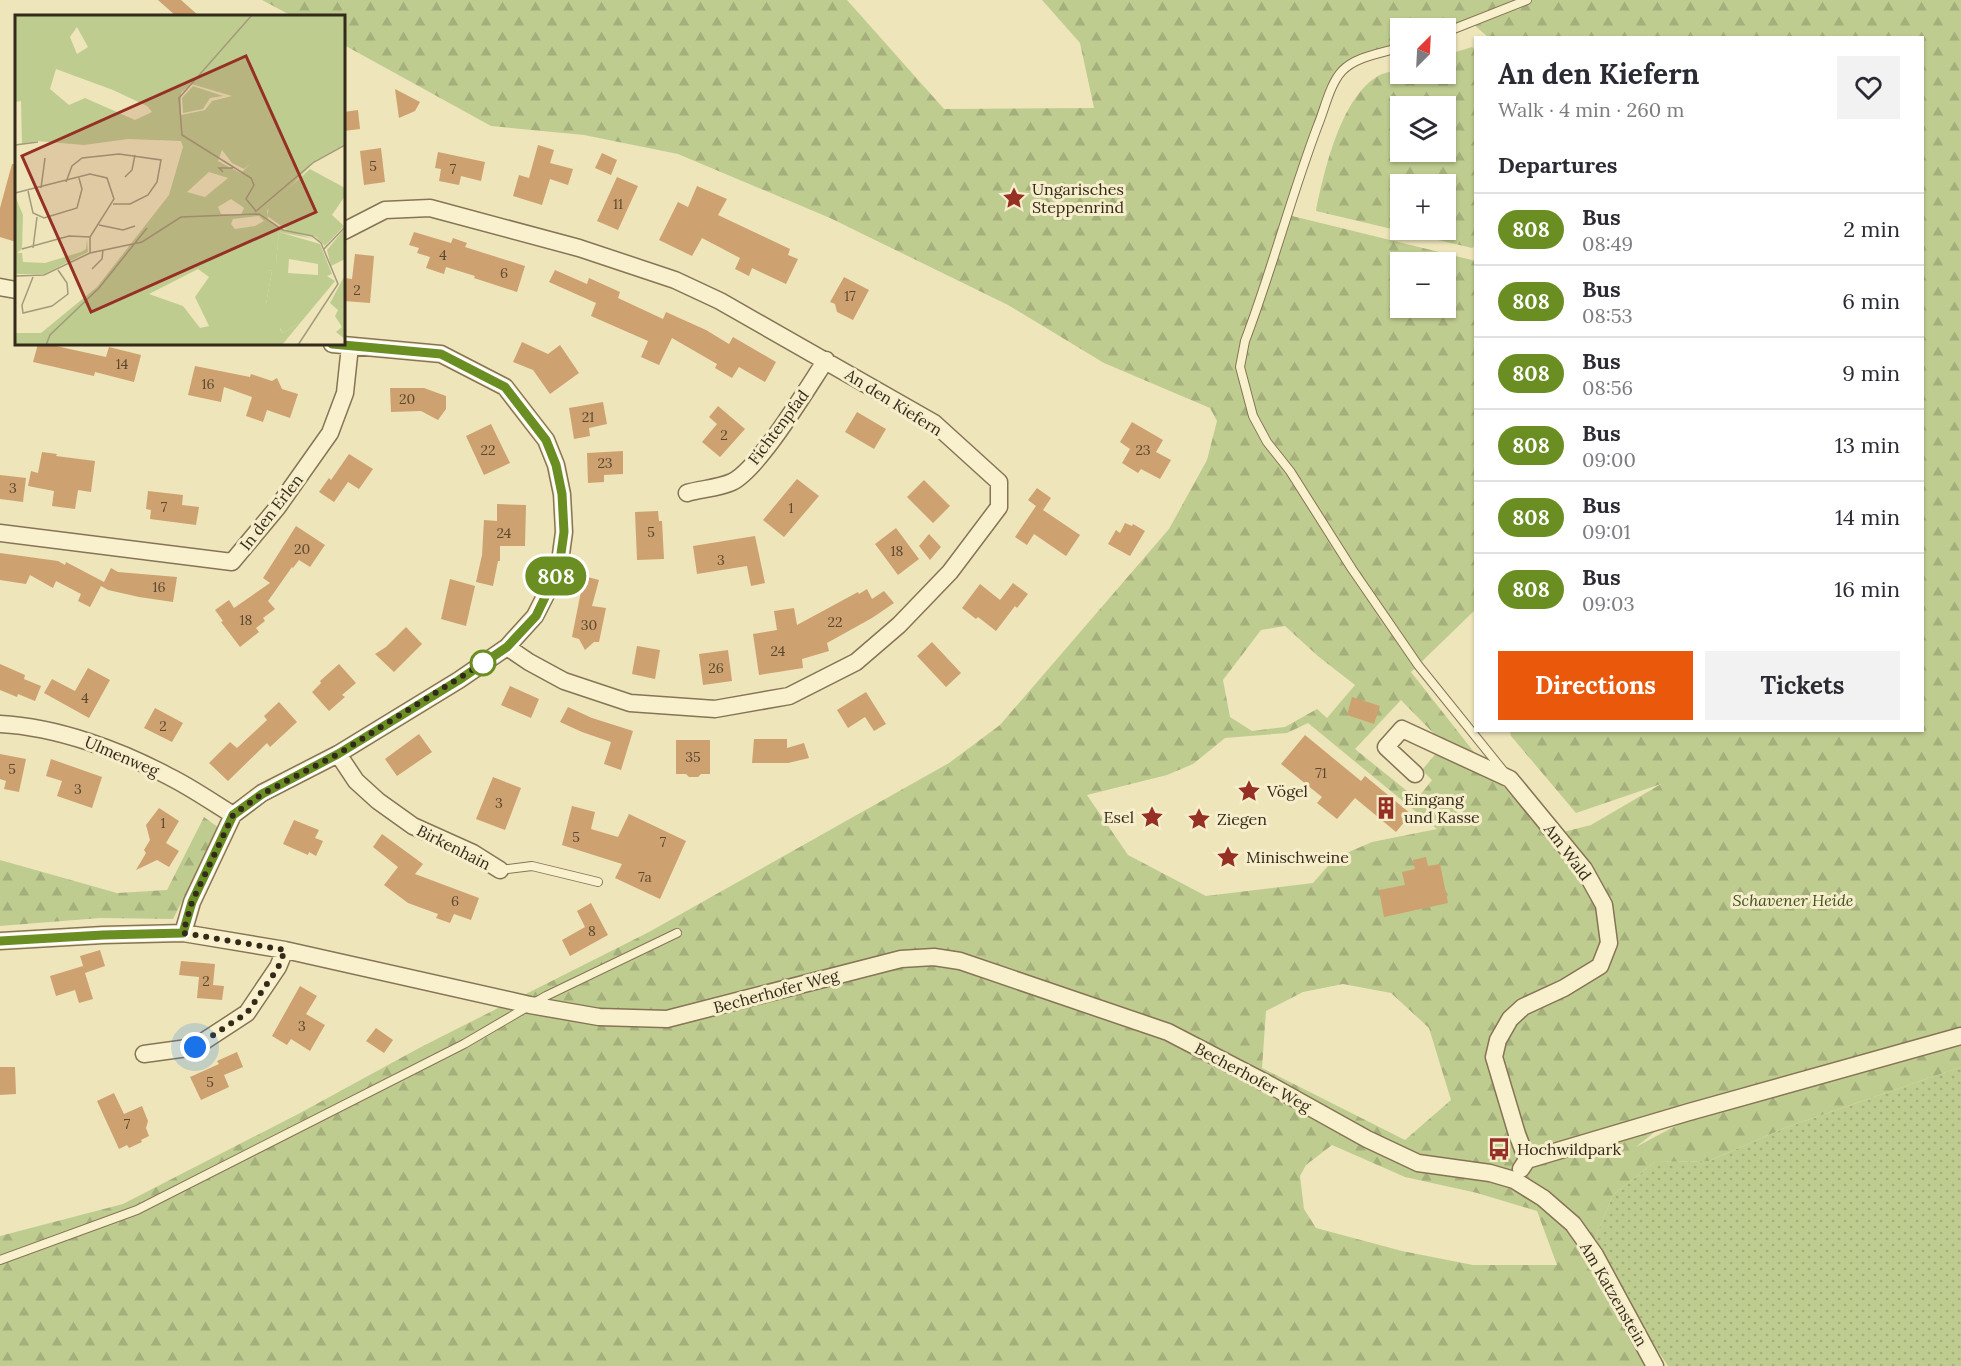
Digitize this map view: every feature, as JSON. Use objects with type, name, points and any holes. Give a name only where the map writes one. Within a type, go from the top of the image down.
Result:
[{"type":"street","name":"An den Kiefern","points":[[345,230],[385,210],[430,208],[568,245],[675,280],[720,301],[934,423],[999,482],[999,507],[950,572],[900,625],[856,662],[789,696],[715,710],[630,703],[564,681],[507,647]]},
{"type":"street","points":[[0,287],[15,290]]},
{"type":"street","points":[[183,933],[192,902],[233,815],[262,794],[338,754],[459,680],[507,647],[536,616],[559,568],[564,532],[562,494],[556,465],[546,440],[505,387],[441,354],[342,345]]},
{"type":"street","name":"In den Erlen","points":[[0,533],[232,562],[277,508],[330,433],[345,393],[350,346]]},
{"type":"street","name":"Fichtenpfad","points":[[687,493],[733,482],[756,460],[825,360]]},
{"type":"street","name":"Ulmenweg","points":[[0,724],[85,739],[170,776],[233,815]]},
{"type":"street","name":"Am Wald","points":[[1415,774],[1386,747],[1402,729],[1510,779],[1584,869],[1604,905],[1609,943],[1600,966],[1564,988],[1523,1006],[1510,1019],[1498,1040],[1494,1057],[1527,1161]]},
{"type":"street","name":"Birkenhain","points":[[338,754],[356,781],[378,801],[413,826],[472,853],[500,870]]},
{"type":"street","name":"Becherhofer Weg","points":[[0,941],[183,933],[285,950],[530,1005],[599,1017],[667,1019],[901,959],[934,957],[960,961],[1168,1032],[1367,1139],[1418,1162],[1490,1173],[1514,1180]]},
{"type":"street","points":[[144,1053],[195,1047],[247,1013],[278,968],[285,950]]},
{"type":"street","points":[[1514,1180],[1527,1161],[1689,1112],[1961,1036]]},
{"type":"street","name":"Am Katzenstein","points":[[1514,1180],[1543,1198],[1573,1224],[1594,1255],[1655,1366]]},
{"type":"lane","points":[[1456,28],[1527,0]]},
{"type":"lane","points":[[1390,50],[1349,65],[1341,72],[1334,84],[1305,159],[1245,341],[1240,367],[1253,416],[1267,442],[1290,471],[1418,665],[1510,779]]},
{"type":"lane","name":"Birkenhain","points":[[500,870],[532,866],[598,882]]},
{"type":"lane","points":[[0,1260],[137,1210],[464,1044],[530,1005],[677,933]]},
{"type":"green space","name":"Schavener Heide","points":[[262,0],[847,0],[944,109],[1094,108],[1080,43],[1042,0],[1961,0],[1961,1031],[1688,1105],[1636,1147],[1692,1117],[1961,1042],[1961,1067],[1787,1127],[1709,1161],[1655,1162],[1613,1195],[1586,1260],[1647,1366],[0,1366],[0,1236],[123,1204],[300,1113],[421,1047],[649,932],[949,763],[1000,725],[1169,529],[1207,460],[1217,421],[1210,408],[1104,363],[1008,305],[830,218],[678,154],[584,135],[491,126],[345,46],[345,15],[290,15]],"holes":[[[1285,626],[1355,685],[1327,718],[1317,709],[1285,727],[1252,731],[1230,717],[1223,680],[1261,630]],[[1401,700],[1444,744],[1422,770],[1432,780],[1417,799],[1355,749]],[[1308,723],[1437,829],[1372,842],[1335,858],[1313,883],[1206,896],[1128,855],[1087,795],[1167,775],[1193,764],[1225,738],[1287,733]],[[1343,984],[1391,993],[1429,1028],[1451,1100],[1405,1140],[1262,1068],[1266,1011],[1303,992]],[[1332,1145],[1405,1177],[1477,1193],[1537,1211],[1557,1265],[1473,1265],[1402,1251],[1316,1228],[1304,1209],[1300,1176],[1306,1165]]]},
{"type":"green space","points":[[1472,47],[1474,48],[1474,246],[1472,248],[1438,240],[1456,240],[1456,174],[1390,174],[1390,229],[1316,211],[1329,158],[1343,120],[1363,89],[1378,76],[1390,71],[1390,84],[1456,84],[1456,52]]},
{"type":"green space","points":[[204,817],[219,828],[173,919],[100,918],[0,926],[0,860],[117,893],[167,890]]},
{"type":"green space","points":[[1961,1067],[1961,1366],[1668,1366],[1648,1336],[1595,1238],[1613,1195],[1655,1162],[1709,1161],[1787,1127]]},
{"type":"building","points":[[158,0],[181,0],[198,15],[175,15]]},
{"type":"building","points":[[395,89],[420,102],[415,111],[399,118]]},
{"type":"building","points":[[358,110],[360,129],[345,131],[345,112]]},
{"type":"building","points":[[538,145],[554,150],[550,163],[573,169],[568,185],[550,179],[542,205],[513,196],[519,175],[529,178]]},
{"type":"building","points":[[381,148],[385,182],[364,185],[360,151]]},
{"type":"building","points":[[438,152],[485,162],[481,181],[461,176],[459,185],[439,181],[441,169],[435,168]]},
{"type":"building","points":[[602,153],[617,160],[611,175],[595,168]]},
{"type":"building","points":[[12,164],[15,164],[15,242],[0,237],[0,208]]},
{"type":"building","points":[[617,177],[638,186],[618,230],[597,221]]},
{"type":"building","points":[[697,186],[727,199],[718,215],[790,249],[788,255],[798,259],[786,284],[752,268],[749,276],[735,269],[740,258],[702,238],[692,256],[659,240],[678,202],[688,207]]},
{"type":"building","points":[[414,232],[451,243],[453,238],[467,243],[465,247],[525,266],[517,292],[446,267],[444,274],[426,268],[430,257],[417,253],[419,248],[409,245]]},
{"type":"building","points":[[355,254],[374,256],[370,303],[345,301],[345,278],[352,279]]},
{"type":"building","points":[[555,270],[587,284],[589,278],[620,292],[618,298],[663,319],[666,312],[706,330],[729,344],[733,337],[776,362],[765,382],[739,367],[732,378],[715,368],[717,364],[672,338],[659,365],[641,357],[648,341],[591,316],[596,303],[549,282]]},
{"type":"building","points":[[844,277],[869,290],[853,320],[837,312],[835,304],[830,302]]},
{"type":"building","points":[[522,342],[548,354],[560,345],[579,373],[550,394],[533,370],[513,362]]},
{"type":"building","points":[[38,345],[52,345],[106,357],[109,347],[141,355],[134,382],[95,372],[94,376],[33,362]]},
{"type":"building","points":[[195,366],[250,377],[251,374],[272,381],[277,378],[282,389],[298,394],[290,418],[267,410],[263,422],[246,416],[252,397],[224,387],[221,402],[188,395]]},
{"type":"building","points":[[390,388],[424,388],[446,396],[446,409],[438,420],[421,411],[391,412]]},
{"type":"building","points":[[603,402],[607,424],[589,428],[590,436],[574,439],[569,408]]},
{"type":"building","points":[[718,406],[745,429],[720,457],[702,442],[717,424],[709,417]]},
{"type":"building","points":[[857,412],[886,429],[874,449],[845,432]]},
{"type":"building","points":[[1132,422],[1163,440],[1156,452],[1171,460],[1160,479],[1141,469],[1138,473],[1122,463],[1130,449],[1120,442]]},
{"type":"building","points":[[491,424],[510,463],[484,475],[466,436]]},
{"type":"building","points":[[623,451],[623,474],[604,475],[604,482],[588,483],[587,453]]},
{"type":"building","points":[[42,452],[95,461],[91,492],[78,490],[75,509],[52,506],[54,491],[28,486],[31,471],[38,473]]},
{"type":"building","points":[[349,454],[373,469],[359,489],[348,482],[334,502],[319,492],[329,478],[331,480]]},
{"type":"building","points":[[0,475],[26,478],[23,502],[0,499]]},
{"type":"building","points":[[797,479],[819,496],[784,537],[763,520]]},
{"type":"building","points":[[924,480],[950,506],[933,523],[907,497]]},
{"type":"building","points":[[1037,488],[1051,498],[1043,510],[1080,535],[1066,556],[1034,534],[1027,545],[1015,537],[1036,506],[1028,500]]},
{"type":"building","points":[[148,491],[183,495],[182,505],[199,507],[196,525],[150,519],[151,510],[146,509]]},
{"type":"building","points":[[497,504],[526,505],[525,546],[500,546],[500,561],[498,561],[493,586],[476,582],[482,555],[484,520],[497,521]]},
{"type":"building","points":[[658,511],[659,521],[662,521],[664,559],[637,560],[635,512]]},
{"type":"building","points":[[1125,523],[1132,526],[1133,524],[1145,531],[1130,556],[1108,544],[1116,530],[1120,533]]},
{"type":"building","points":[[296,526],[325,545],[310,567],[299,560],[292,567],[268,601],[275,609],[263,618],[265,621],[256,628],[259,632],[240,647],[215,610],[229,600],[234,608],[270,583],[263,578]]},
{"type":"building","points":[[896,528],[919,559],[898,575],[875,544]]},
{"type":"building","points":[[929,534],[941,547],[930,560],[919,546]]},
{"type":"building","points":[[755,536],[765,583],[751,586],[747,566],[697,574],[693,546]]},
{"type":"building","points":[[0,553],[58,561],[65,565],[66,562],[104,582],[111,568],[118,572],[177,577],[173,602],[139,597],[108,590],[101,586],[90,607],[78,601],[81,594],[56,581],[53,588],[30,575],[26,584],[0,580]]},
{"type":"building","points":[[584,576],[599,580],[592,606],[606,608],[599,642],[594,642],[585,650],[579,639],[572,637]]},
{"type":"building","points":[[450,579],[475,586],[466,626],[441,619]]},
{"type":"building","points":[[1013,583],[1028,594],[1017,608],[1015,606],[996,631],[962,608],[980,584],[1000,600]]},
{"type":"building","points":[[867,589],[872,599],[884,591],[894,603],[827,643],[829,651],[802,659],[803,668],[759,675],[753,634],[777,630],[774,611],[794,608],[797,625]]},
{"type":"building","points":[[406,627],[422,644],[394,672],[375,654],[386,647]]},
{"type":"building","points":[[932,642],[961,673],[946,687],[917,656]]},
{"type":"building","points":[[637,646],[660,650],[655,679],[632,674]]},
{"type":"building","points":[[728,650],[732,681],[703,685],[699,654]]},
{"type":"building","points":[[0,664],[25,675],[24,679],[41,686],[35,701],[0,690]]},
{"type":"building","points":[[339,664],[356,683],[329,711],[312,692],[321,683],[320,681]]},
{"type":"building","points":[[88,668],[110,680],[89,718],[44,693],[52,679],[75,691]]},
{"type":"building","points":[[510,686],[539,699],[531,718],[501,705]]},
{"type":"building","points":[[866,692],[886,724],[874,731],[865,717],[848,728],[837,710]]},
{"type":"building","points":[[1352,697],[1380,706],[1374,724],[1347,715]]},
{"type":"building","points":[[279,702],[297,722],[270,747],[267,743],[228,781],[209,763],[230,742],[237,748],[267,720],[264,716]]},
{"type":"building","points":[[568,707],[592,718],[633,731],[621,770],[604,764],[611,742],[560,722]]},
{"type":"building","points":[[155,708],[183,723],[172,742],[144,728]]},
{"type":"building","points":[[419,734],[432,752],[397,776],[385,759]]},
{"type":"building","points":[[1305,735],[1361,781],[1365,776],[1411,814],[1396,832],[1355,798],[1337,819],[1317,803],[1322,797],[1281,764]]},
{"type":"building","points":[[754,739],[787,739],[787,748],[804,743],[809,758],[788,763],[752,763]]},
{"type":"building","points":[[676,740],[710,740],[710,774],[689,777],[686,774],[676,774]]},
{"type":"building","points":[[0,754],[26,759],[19,792],[4,789],[6,781],[0,779]]},
{"type":"building","points":[[51,759],[102,777],[92,808],[57,796],[62,781],[46,776]]},
{"type":"building","points":[[493,777],[521,788],[505,830],[476,819]]},
{"type":"building","points":[[572,806],[595,812],[591,829],[618,837],[629,814],[686,841],[660,899],[615,878],[622,864],[562,845]]},
{"type":"building","points":[[159,808],[179,821],[166,843],[179,851],[169,867],[157,860],[136,870],[146,853],[144,850],[150,840],[146,825]]},
{"type":"building","points":[[294,820],[319,830],[315,838],[323,841],[316,856],[283,844]]},
{"type":"building","points":[[382,834],[423,864],[415,874],[479,898],[471,920],[454,914],[450,923],[436,918],[438,914],[408,903],[384,885],[398,867],[373,847]]},
{"type":"building","points":[[1426,857],[1428,866],[1440,864],[1448,903],[1384,917],[1379,890],[1405,885],[1402,872],[1415,869],[1413,860]]},
{"type":"building","points":[[591,903],[608,935],[570,956],[562,940],[585,927],[577,911]]},
{"type":"building","points":[[100,950],[105,966],[85,973],[93,999],[79,1003],[75,990],[56,996],[50,976],[83,966],[85,972],[80,956]]},
{"type":"building","points":[[181,961],[215,964],[213,985],[224,986],[222,1000],[197,998],[199,977],[179,975]]},
{"type":"building","points":[[300,986],[317,996],[306,1014],[325,1025],[310,1051],[291,1039],[287,1045],[272,1036]]},
{"type":"building","points":[[376,1028],[393,1040],[384,1053],[366,1041]]},
{"type":"building","points":[[237,1052],[243,1067],[224,1075],[229,1087],[201,1100],[190,1077],[219,1064],[217,1061]]},
{"type":"building","points":[[0,1067],[15,1067],[16,1094],[0,1095]]},
{"type":"building","points":[[114,1093],[124,1114],[142,1106],[148,1121],[146,1128],[149,1136],[129,1148],[127,1145],[119,1149],[97,1101]]},
{"type":"bus line","name":"808","points":[[0,941],[183,933],[192,902],[233,815],[262,794],[338,754],[459,680],[507,647],[536,616],[559,568],[564,532],[562,494],[556,465],[546,440],[505,387],[441,354],[341,345]]},
{"type":"place","name":"Ungarisches Steppenrind","points":[[1014,198]]},
{"type":"place","name":"Vögel","points":[[1249,791]]},
{"type":"place","name":"Eingang und Kasse","points":[[1386,808]]},
{"type":"place","name":"Esel","points":[[1152,817]]},
{"type":"place","name":"Ziegen","points":[[1199,819]]},
{"type":"place","name":"Minischweine","points":[[1228,857]]},
{"type":"place","name":"Hochwildpark","points":[[1499,1149]]},
{"type":"route","points":[[195,1047],[247,1013],[278,968],[285,950],[183,933],[192,902],[233,815],[262,794],[338,754],[488,660],[483,663]]}]
